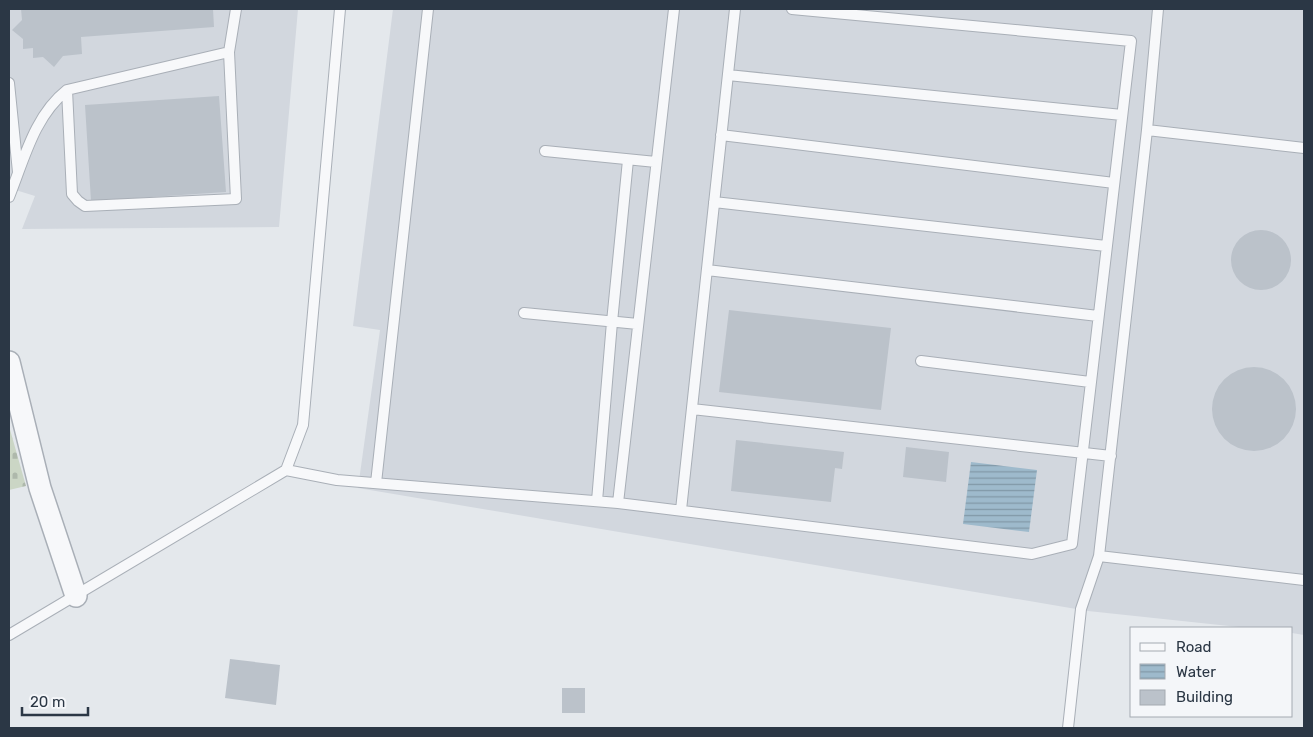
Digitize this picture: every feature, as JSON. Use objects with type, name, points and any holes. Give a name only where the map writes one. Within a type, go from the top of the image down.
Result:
[{"type":"street","points":[[9,362],[40,488],[76,596]]},
{"type":"lane","points":[[67,90],[72,194],[85,206],[236,199],[229,52],[236,9]]},
{"type":"lane","points":[[9,635],[286,470],[303,425],[340,9]]},
{"type":"lane","points":[[376,483],[428,9]]},
{"type":"lane","points":[[618,503],[674,9]]},
{"type":"lane","points":[[681,510],[735,9]]},
{"type":"lane","points":[[286,470],[337,480],[598,501],[681,510],[1032,554],[1072,544],[1130,41],[792,9]]},
{"type":"lane","points":[[1068,728],[1081,609],[1100,556],[1147,130],[1158,9]]},
{"type":"lane","points":[[9,197],[36,128],[55,99],[67,90],[229,52]]},
{"type":"lane","points":[[728,75],[1122,115]]},
{"type":"lane","points":[[9,83],[18,174]]},
{"type":"lane","points":[[1147,130],[1304,148]]},
{"type":"lane","points":[[721,135],[1114,183]]},
{"type":"lane","points":[[546,151],[656,162]]},
{"type":"lane","points":[[598,501],[612,322],[628,160]]},
{"type":"lane","points":[[714,202],[1106,246]]},
{"type":"lane","points":[[706,270],[1098,316]]},
{"type":"lane","points":[[524,313],[638,324]]},
{"type":"lane","points":[[920,361],[1090,382]]},
{"type":"lane","points":[[692,409],[1111,456]]},
{"type":"lane","points":[[1100,556],[1304,580]]},
{"type":"shaded area","points":[[9,9],[298,9],[279,227],[22,229],[35,196],[9,188]]},
{"type":"shaded area","points":[[393,9],[1304,9],[1304,635],[1293,633],[1293,627],[1239,627],[1088,611],[358,488],[380,330],[353,326]]},
{"type":"green space","points":[[9,426],[26,486],[9,490]]},
{"type":"water","points":[[971,462],[1037,470],[1029,532],[963,524]]},
{"type":"building","points":[[21,9],[213,9],[214,27],[81,37],[82,54],[63,56],[54,67],[43,57],[33,58],[33,48],[23,49],[23,39],[12,30],[22,20]]},
{"type":"building","points":[[219,96],[226,192],[91,201],[85,105]]},
{"type":"building","points":[[1261,230],[1278,235],[1286,243],[1291,260],[1286,277],[1278,285],[1261,290],[1244,285],[1236,277],[1231,260],[1236,243],[1244,235]]},
{"type":"building","points":[[729,310],[891,328],[881,410],[719,392]]},
{"type":"building","points":[[1254,367],[1270,370],[1284,379],[1293,393],[1296,409],[1293,425],[1284,439],[1270,448],[1254,451],[1238,448],[1224,439],[1215,425],[1212,409],[1215,393],[1224,379],[1238,370]]},
{"type":"building","points":[[736,440],[844,452],[842,469],[835,468],[831,502],[731,491]]},
{"type":"building","points":[[906,447],[949,452],[946,482],[903,477]]},
{"type":"building","points":[[230,659],[280,665],[276,705],[225,698]]},
{"type":"building","points":[[562,688],[585,688],[585,713],[562,713]]}]
